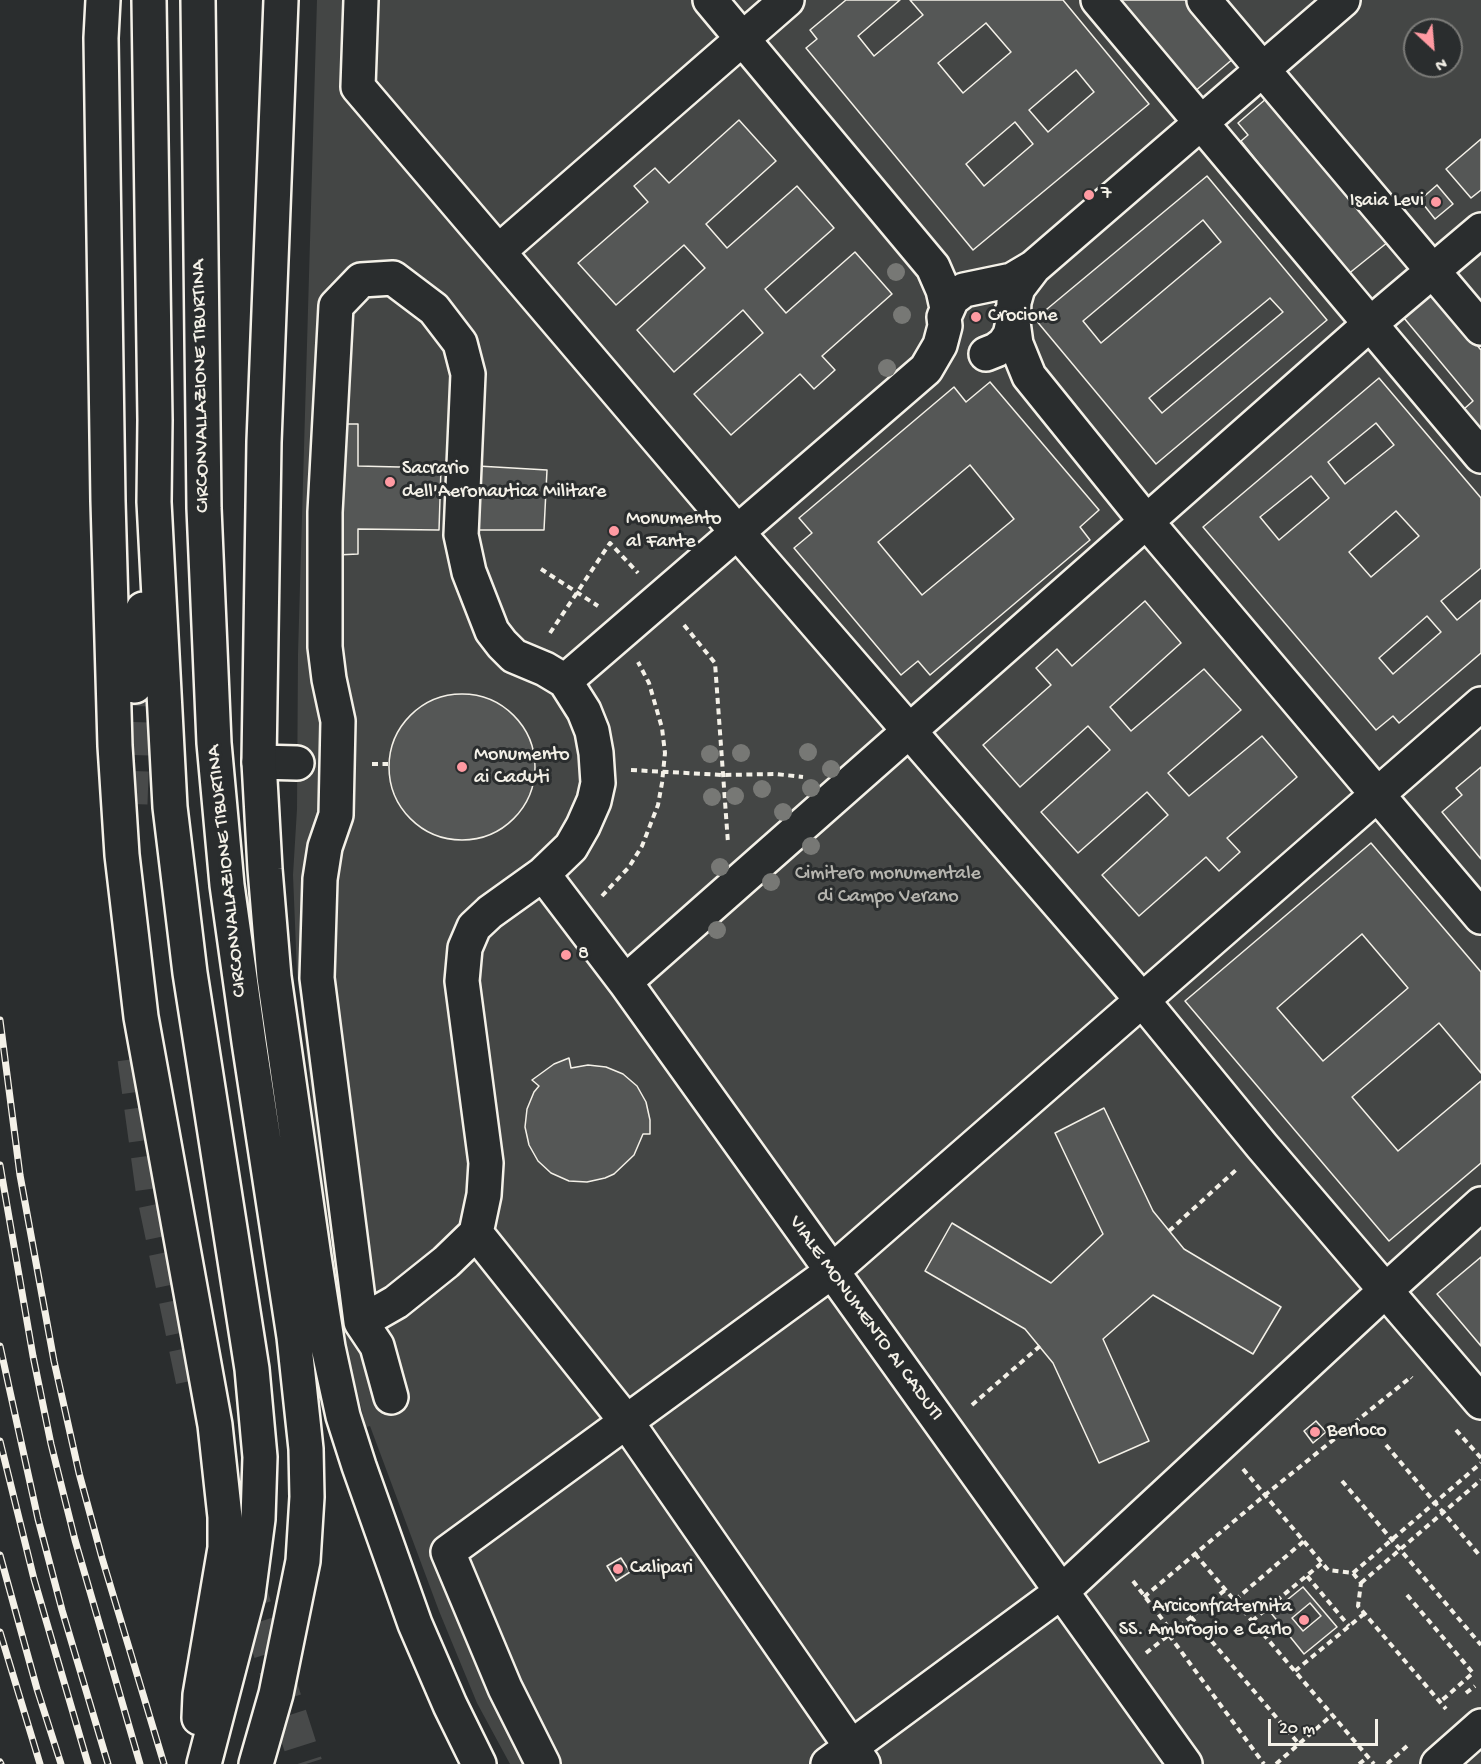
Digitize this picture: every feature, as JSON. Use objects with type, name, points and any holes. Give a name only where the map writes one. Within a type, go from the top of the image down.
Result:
[{"type":"main road","points":[[103,0],[101,38],[105,353],[119,816],[129,929],[141,1017],[208,1388],[221,1471],[225,1517],[225,1548],[201,1695],[196,1764]]},
{"type":"main road","points":[[149,0],[155,420],[154,502],[170,807],[180,902],[257,1414],[260,1457],[258,1519],[248,1595],[204,1764]]},
{"type":"main road","name":"CIRCONVALLAZIONE TIBURTINA","points":[[198,0],[204,531],[214,743],[228,897],[294,1337],[306,1449],[307,1497],[303,1561],[285,1655],[260,1749]]},
{"type":"main road","points":[[362,0],[358,87],[738,533],[1143,1001],[1262,1146],[1481,1402]]},
{"type":"main road","points":[[710,0],[933,267],[943,290],[946,317],[953,343],[978,354],[1014,365],[1029,376],[1146,521],[1481,917]]},
{"type":"main road","points":[[499,251],[787,0]]},
{"type":"main road","points":[[1098,0],[1481,456]]},
{"type":"main road","points":[[1204,0],[1481,328]]},
{"type":"main road","points":[[926,369],[940,345],[952,299],[964,290],[1012,280],[1034,267],[1343,0]]},
{"type":"main road","points":[[277,6],[264,442],[259,762],[267,908],[276,988],[314,1257],[338,1392],[359,1466],[415,1624],[450,1705],[479,1764]]},
{"type":"main road","points":[[625,982],[1370,324],[1481,230]]},
{"type":"main road","points":[[933,267],[954,280],[995,291],[1004,298],[1010,308],[1016,344],[1029,376]]},
{"type":"main road","points":[[565,681],[926,369],[951,358],[996,350],[1004,344],[1010,335],[1018,288],[1034,267]]},
{"type":"main road","points":[[361,1322],[396,1302],[446,1262],[476,1233],[484,1195],[486,1163],[462,981],[465,948],[474,927],[490,912],[543,874],[571,847],[594,801],[598,783],[592,731],[584,711],[565,681],[545,669],[514,656],[492,631],[469,572],[461,535],[468,374],[460,342],[434,309],[393,278],[361,280],[336,306],[325,512],[325,648],[338,721],[336,815],[326,847],[320,879],[318,978],[361,1322],[377,1346],[391,1397]]},
{"type":"main road","points":[[135,686],[154,502]]},
{"type":"main road","points":[[543,1764],[505,1688],[448,1552],[831,1272],[1481,704]]},
{"type":"main road","points":[[259,762],[297,764]]},
{"type":"main road","name":"VIALE MONUMENTO AI CADUTI","points":[[543,874],[625,982],[1185,1764]]},
{"type":"main road","points":[[476,1233],[627,1421],[847,1759],[1061,1592],[1481,1204]]},
{"type":"main road","points":[[1438,1764],[1481,1726]]},
{"type":"path","points":[[530,663],[610,543],[661,598],[715,663],[731,889]]},
{"type":"path","points":[[541,569],[577,592],[624,630],[657,708],[664,753],[658,805],[642,846],[628,867],[578,920]]},
{"type":"path","points":[[598,768],[723,775],[776,774],[804,777],[810,780]]},
{"type":"path","points":[[1169,1231],[1262,1146]]},
{"type":"path","points":[[944,1429],[1040,1346]]},
{"type":"path","points":[[1144,1597],[1411,1377],[1417,1384]]},
{"type":"path","points":[[1222,1443],[1328,1570],[1353,1573],[1361,1583],[1359,1605],[1447,1710]]},
{"type":"path","points":[[1386,1445],[1481,1557]]},
{"type":"path","points":[[1353,1573],[1481,1463]]},
{"type":"path","points":[[1361,1583],[1481,1480]]},
{"type":"path","points":[[1342,1481],[1481,1645]]},
{"type":"path","points":[[1234,1600],[1304,1541]]},
{"type":"path","points":[[1195,1554],[1374,1764]]},
{"type":"path","points":[[1252,1621],[1322,1563]]},
{"type":"path","points":[[1307,1576],[1349,1626]]},
{"type":"path","points":[[1133,1581],[1264,1764]]},
{"type":"path","points":[[1119,1674],[1226,1590]]},
{"type":"path","points":[[1407,1595],[1473,1673],[1440,1702]]},
{"type":"path","points":[[1295,1671],[1365,1613]]},
{"type":"path","points":[[1191,1617],[1299,1744]]},
{"type":"path","points":[[1276,1764],[1332,1715]]},
{"type":"path","points":[[1359,1764],[1368,1756]]},
{"type":"green space","name":"Cimitero monumentale di Campo Verano","points":[[317,0],[1481,0],[1481,1764],[510,1764],[477,1703],[439,1611],[370,1426],[366,1427],[342,1331],[297,973],[293,875],[297,809],[298,654]]},
{"type":"building","points":[[846,0],[900,0],[858,36],[874,56],[923,15],[910,0],[1063,0],[1149,104],[973,250],[806,48],[817,39],[810,30]],"holes":[[[986,23],[1011,52],[963,93],[938,63]],[[1076,70],[1094,92],[1048,132],[1029,110]],[[1015,122],[1033,144],[984,186],[966,164]]]},
{"type":"building","points":[[1117,0],[1185,0],[1234,58],[1194,92]]},
{"type":"building","points":[[1267,98],[1388,242],[1347,275],[1241,141],[1248,135],[1238,123]]},
{"type":"building","points":[[739,120],[776,161],[706,224],[727,248],[797,186],[834,228],[765,289],[786,313],[855,252],[892,294],[822,356],[835,370],[814,389],[800,374],[731,435],[694,394],[763,333],[743,310],[674,372],[637,330],[705,268],[684,245],[616,305],[578,263],[648,202],[634,186],[655,168],[669,183]]},
{"type":"building","points":[[1481,139],[1481,190],[1471,198],[1446,169]]},
{"type":"building","points":[[1207,176],[1327,320],[1156,464],[1035,319]],"holes":[[[1203,220],[1221,242],[1101,343],[1083,321]],[[1270,298],[1283,312],[1162,413],[1149,398]]]},
{"type":"building","name":"Isaia Levi","points":[[1437,185],[1453,204],[1435,219],[1420,200]]},
{"type":"building","points":[[1433,293],[1481,350],[1481,429],[1464,409],[1473,401],[1404,318]]},
{"type":"building","points":[[1379,378],[1481,498],[1481,568],[1441,601],[1457,620],[1481,600],[1481,653],[1399,723],[1393,716],[1376,730],[1203,527]],"holes":[[[1376,423],[1394,445],[1345,484],[1328,462]],[[1311,476],[1329,498],[1279,540],[1260,517]],[[1396,511],[1419,536],[1371,577],[1349,552]],[[1427,616],[1441,632],[1393,674],[1379,658]]]},
{"type":"building","points":[[990,382],[1099,510],[1080,527],[1090,540],[930,675],[918,661],[901,675],[794,548],[812,533],[799,518],[954,387],[966,402]],"holes":[[[970,465],[1014,519],[922,595],[878,542]]]},
{"type":"building","name":"Sacrario dell'Aeronautica Militare","points":[[341,424],[358,424],[358,466],[441,468],[439,530],[358,529],[358,554],[337,555]]},
{"type":"building","points":[[478,466],[547,470],[544,530],[475,530]]},
{"type":"building","points":[[1145,601],[1181,643],[1110,707],[1131,731],[1204,669],[1241,710],[1168,773],[1189,796],[1262,736],[1297,777],[1227,838],[1240,852],[1219,871],[1206,857],[1139,916],[1102,875],[1168,815],[1147,792],[1078,853],[1041,812],[1110,750],[1088,726],[1020,787],[983,745],[1051,685],[1036,668],[1057,649],[1072,666]]},
{"type":"building","name":"Monumento ai Caduti","points":[[462,694],[490,699],[514,715],[530,739],[535,767],[530,795],[514,819],[490,835],[462,840],[434,835],[410,819],[394,795],[389,767],[394,739],[410,715],[434,699]]},
{"type":"building","points":[[1481,767],[1481,859],[1442,812],[1462,795],[1456,788]]},
{"type":"building","points":[[1371,843],[1481,972],[1481,1073],[1439,1023],[1352,1097],[1398,1151],[1481,1081],[1481,1163],[1389,1241],[1185,1001]],"holes":[[[1362,934],[1408,988],[1323,1061],[1277,1008]]]},
{"type":"building","points":[[569,1058],[571,1068],[588,1065],[606,1067],[623,1074],[637,1086],[646,1102],[650,1120],[650,1134],[643,1134],[634,1155],[614,1174],[587,1182],[569,1181],[551,1173],[538,1161],[529,1145],[525,1127],[527,1109],[539,1086],[532,1080],[554,1064]]},
{"type":"building","points":[[1104,1108],[1153,1211],[1184,1249],[1281,1307],[1253,1354],[1153,1295],[1103,1339],[1149,1441],[1099,1463],[1053,1363],[1025,1329],[925,1271],[952,1223],[1051,1283],[1103,1234],[1055,1133]]},
{"type":"building","points":[[1481,1257],[1481,1346],[1437,1294]]},
{"type":"building","name":"Berloco","points":[[1316,1421],[1326,1432],[1313,1443],[1304,1431]]},
{"type":"building","name":"Calipari","points":[[621,1558],[630,1572],[616,1581],[607,1566]]},
{"type":"building","name":"Arciconfraternita SS. Ambrogio e Carlo","points":[[1303,1587],[1337,1627],[1304,1654],[1271,1613]]},
{"type":"building","name":"Arciconfraternita SS. Ambrogio e Carlo","points":[[1310,1603],[1321,1616],[1303,1631],[1292,1618]]},
{"type":"tunnel","points":[[131,804],[135,686]]},
{"type":"tunnel","points":[[134,1059],[152,1189],[194,1389]]},
{"type":"tunnel","points":[[245,1575],[306,1764]]},
{"type":"railway","points":[[0,1020],[20,1175],[54,1361],[79,1473],[102,1558],[164,1764]]},
{"type":"railway","points":[[0,1165],[33,1356],[51,1444],[75,1540],[140,1764]]},
{"type":"railway","points":[[0,1346],[38,1519],[62,1610],[108,1764]]},
{"type":"railway","points":[[0,1441],[34,1579],[88,1764]]},
{"type":"railway","points":[[0,1555],[37,1689],[61,1764]]},
{"type":"railway","points":[[0,1632],[40,1764]]},
{"type":"place","name":"7","points":[[1089,195]]},
{"type":"place","name":"Isaia Levi","points":[[1436,202]]},
{"type":"place","name":"Crocione","points":[[976,317]]},
{"type":"place","name":"Sacrario dell'Aeronautica Militare","points":[[390,482]]},
{"type":"place","name":"Monumento al Fante","points":[[614,531]]},
{"type":"place","name":"Monumento ai Caduti","points":[[462,767]]},
{"type":"place","name":"8","points":[[566,955]]},
{"type":"place","name":"Berloco","points":[[1315,1432]]},
{"type":"place","name":"Calipari","points":[[618,1569]]},
{"type":"place","name":"Arciconfraternita SS. Ambrogio e Carlo","points":[[1304,1620]]}]
